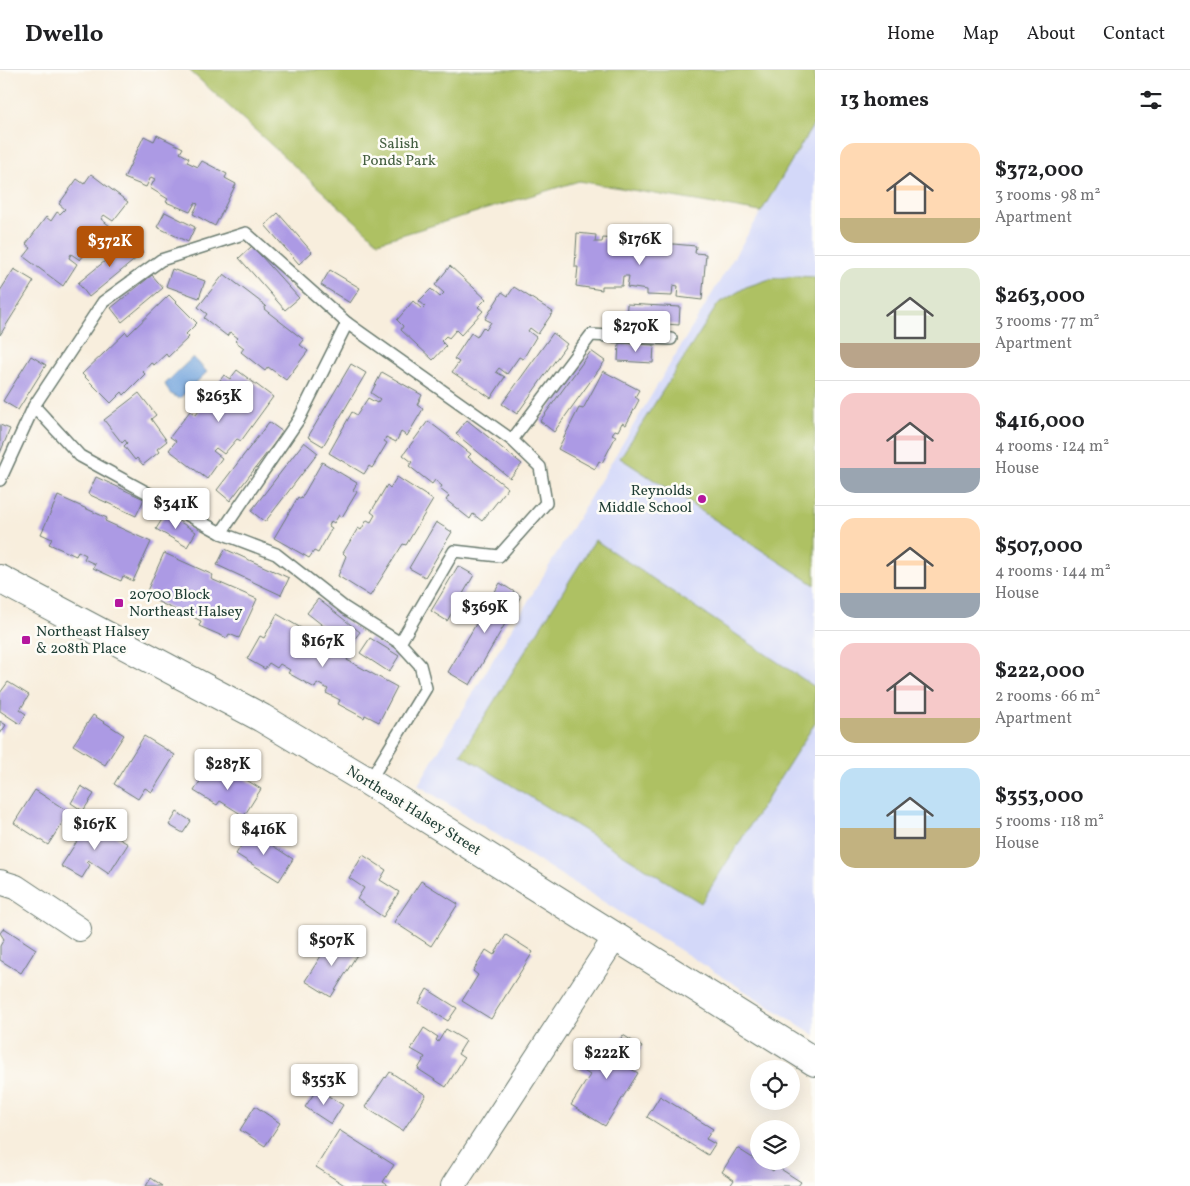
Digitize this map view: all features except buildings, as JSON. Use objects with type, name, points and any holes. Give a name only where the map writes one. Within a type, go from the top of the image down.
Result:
[{"type":"street","name":"Northeast Halsey Street","points":[[0,579],[262,718],[369,782],[815,1062]]},
{"type":"street","points":[[0,882],[16,887],[79,929]]},
{"type":"street","points":[[453,1186],[616,936]]},
{"type":"lane","points":[[0,480],[34,406],[103,302],[161,260],[246,232],[347,323],[512,440],[540,467],[546,503],[499,556],[454,552],[400,643]]},
{"type":"lane","points":[[221,532],[299,420],[347,323]]},
{"type":"lane","points":[[512,440],[591,335],[671,339]]},
{"type":"lane","points":[[34,406],[80,456],[221,532],[276,554],[345,608],[400,643],[420,665],[426,688],[369,782]]},
{"type":"shaded area","name":"Reynolds Middle School","points":[[815,122],[815,1035],[418,785]]},
{"type":"green space","name":"Salish Ponds Park","points":[[189,70],[815,70],[815,122],[761,212],[579,181],[378,242]]},
{"type":"green space","points":[[797,276],[815,277],[815,585],[620,458],[718,304],[746,287],[770,279]]},
{"type":"green space","points":[[595,540],[815,687],[815,723],[701,903],[461,754]]},
{"type":"water","points":[[193,357],[207,372],[179,399],[170,394],[165,384]]},
{"type":"place","name":"Reynolds Middle School","points":[[702,499]]},
{"type":"place","name":"20700 Block Northeast Halsey","points":[[119,603]]},
{"type":"place","name":"Northeast Halsey & 208th Place","points":[[26,640]]}]
